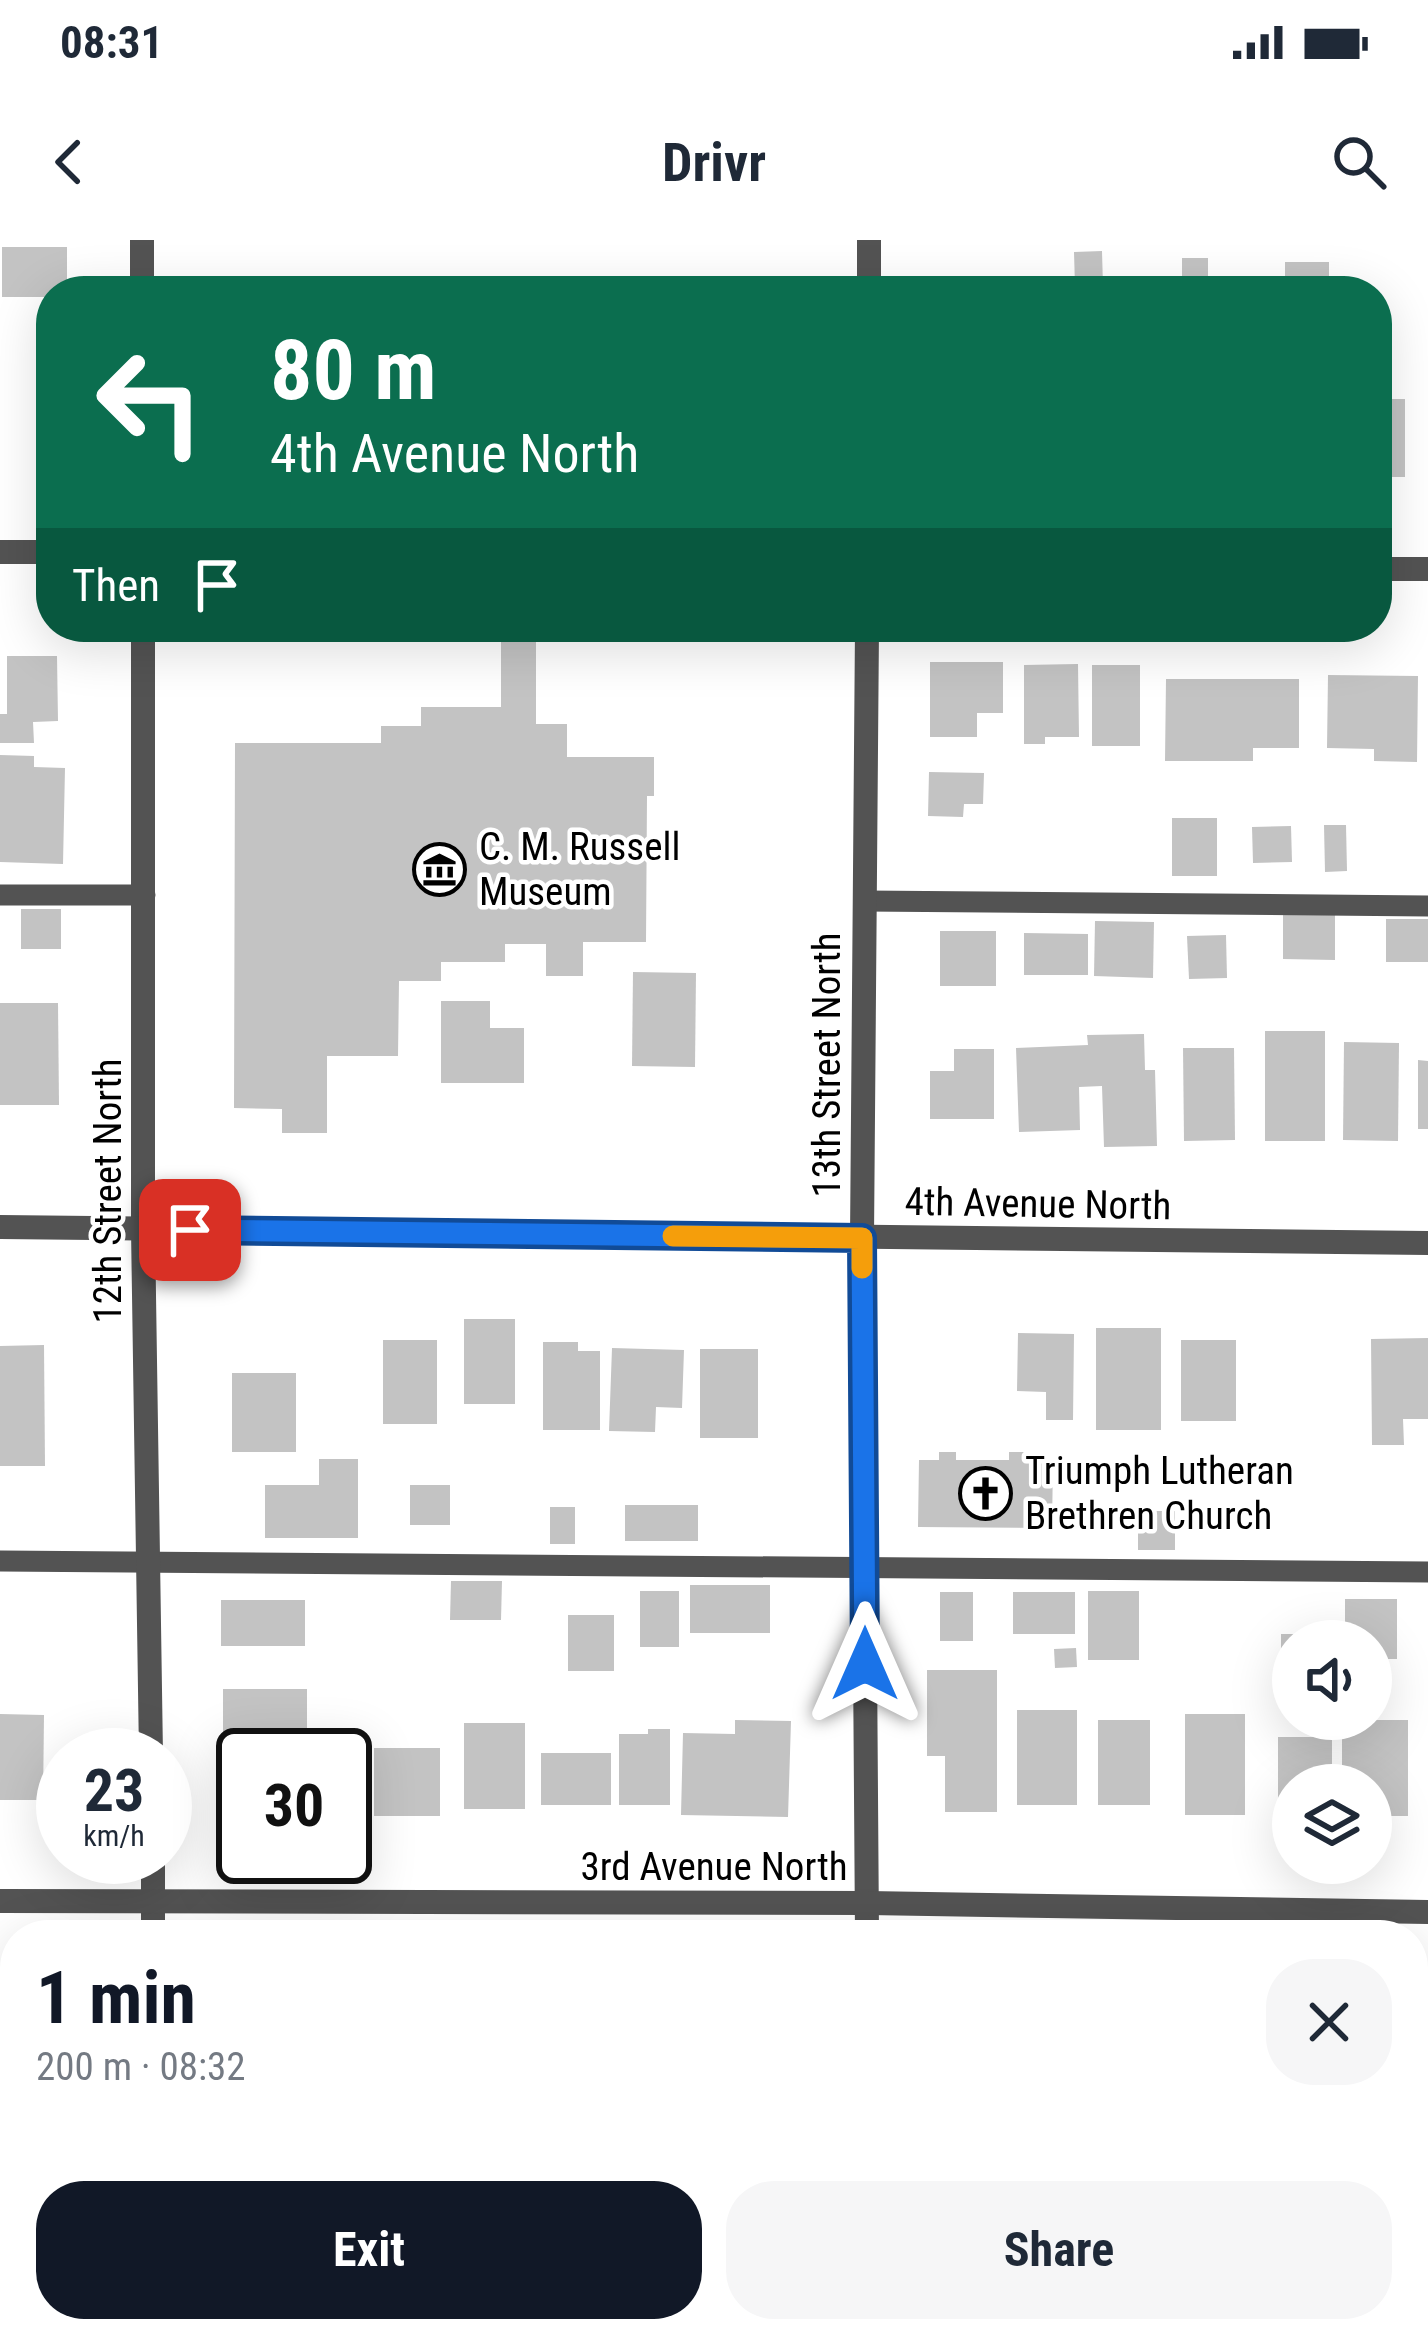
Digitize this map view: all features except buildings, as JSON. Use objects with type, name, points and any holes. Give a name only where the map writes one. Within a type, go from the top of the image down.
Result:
[{"type":"street","points":[[142,240],[142,276]]},
{"type":"street","points":[[869,240],[869,276]]},
{"type":"street","points":[[0,552],[36,552]]},
{"type":"street","points":[[1392,568],[1428,569]]},
{"type":"street","name":"12th Street North","points":[[143,642],[142,1229],[151,1728]]},
{"type":"street","name":"13th Street North","points":[[867,642],[862,1238],[867,1920]]},
{"type":"street","name":"4th Avenue North","points":[[0,1227],[1428,1244]]},
{"type":"street","points":[[153,1920],[154,1884]]},
{"type":"street","name":"3rd Avenue North","points":[[0,1900],[1428,1912]]},
{"type":"lane","points":[[0,895],[145,895]]},
{"type":"lane","points":[[864,901],[1428,906]]},
{"type":"lane","points":[[0,1562],[1428,1572]]},
{"type":"slow traffic","points":[[673,1236],[862,1238],[862,1268]]},
{"type":"place","name":"C. M. Russell Museum","points":[[440,869]]},
{"type":"place","name":"Triumph Lutheran Brethren Church","points":[[986,1493]]},
{"type":"route","points":[[190,1230],[862,1238],[865,1664]]}]
